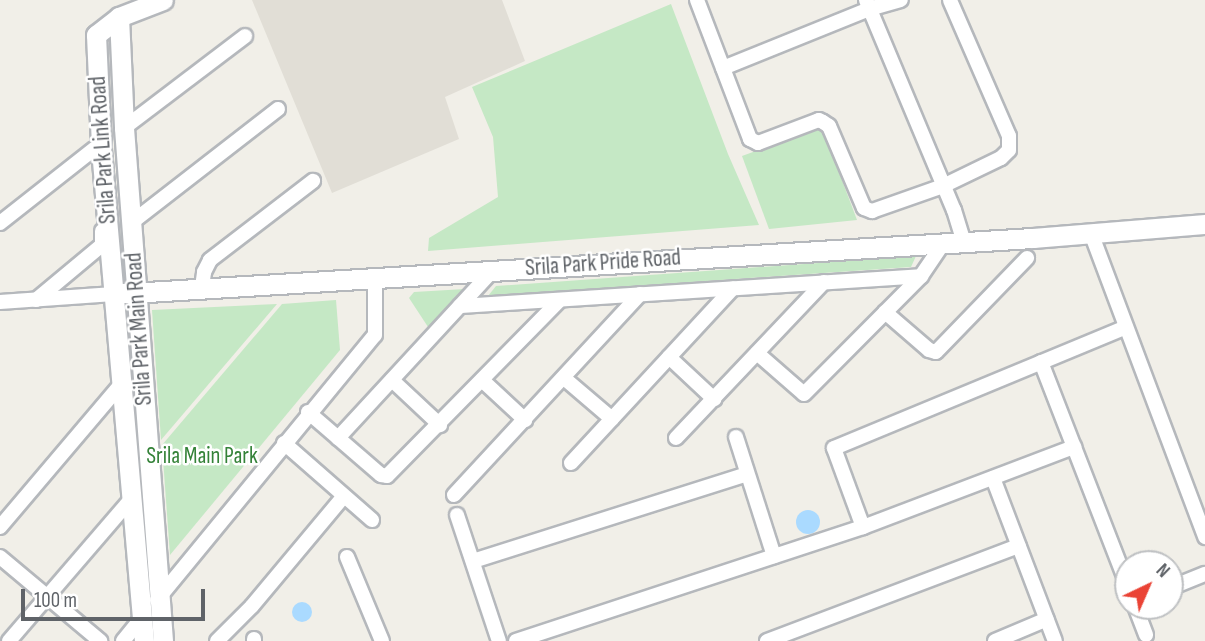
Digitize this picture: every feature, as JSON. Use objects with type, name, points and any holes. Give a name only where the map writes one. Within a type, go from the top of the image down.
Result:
[{"type":"street","points":[[119,17],[163,0]]},
{"type":"street","points":[[697,0],[750,139],[758,143],[819,120],[829,126],[868,210],[943,186],[1001,158],[1009,150],[1009,136],[950,0]]},
{"type":"street","points":[[723,68],[868,5],[901,0]]},
{"type":"street","points":[[757,353],[804,394],[954,242],[954,210],[868,5]]},
{"type":"street","name":"Srila Park Link Road","points":[[119,17],[96,35],[114,294],[144,641]]},
{"type":"street","name":"Srila Park Main Road","points":[[119,17],[124,128],[163,641]]},
{"type":"street","points":[[124,128],[245,36]]},
{"type":"street","points":[[131,223],[278,109]]},
{"type":"street","points":[[0,223],[94,149],[102,245],[36,300]]},
{"type":"street","points":[[202,287],[204,272],[210,260],[313,181]]},
{"type":"street","name":"Srila Park Pride Road","points":[[0,302],[1205,224]]},
{"type":"street","points":[[1091,233],[1205,537]]},
{"type":"street","points":[[885,312],[929,350],[936,352],[1027,258]]},
{"type":"street","points":[[338,438],[493,270]]},
{"type":"street","points":[[460,306],[558,302],[640,294],[921,276]]},
{"type":"street","points":[[123,641],[308,412],[375,335],[375,277]]},
{"type":"street","points":[[676,438],[824,282]]},
{"type":"street","points":[[571,463],[733,288]]},
{"type":"street","points":[[454,495],[640,294]]},
{"type":"street","points":[[308,412],[381,475],[387,476],[558,302]]},
{"type":"street","points":[[863,527],[834,448],[1125,328]]},
{"type":"street","points":[[669,357],[713,399]]},
{"type":"street","points":[[1041,362],[1114,550]]},
{"type":"street","points":[[564,379],[612,419]]},
{"type":"street","points":[[391,380],[440,425]]},
{"type":"street","points":[[482,380],[525,420]]},
{"type":"street","points":[[0,527],[122,383]]},
{"type":"street","points":[[736,437],[774,556]]},
{"type":"street","points":[[284,443],[372,520]]},
{"type":"street","points":[[516,641],[863,527],[1074,447]]},
{"type":"street","points":[[473,561],[747,474]]},
{"type":"street","points":[[993,478],[1055,641]]},
{"type":"street","points":[[217,641],[252,606],[344,496]]},
{"type":"street","points":[[9,641],[132,498]]},
{"type":"street","points":[[457,515],[499,641]]},
{"type":"street","points":[[767,641],[1019,546]]},
{"type":"street","points":[[0,557],[100,641]]},
{"type":"street","points":[[347,557],[382,641]]},
{"type":"street","points":[[1184,582],[1205,574]]},
{"type":"street","points":[[995,641],[1047,620]]},
{"type":"street","points":[[1140,620],[1146,635]]},
{"type":"shaded area","points":[[252,0],[502,0],[525,61],[445,97],[459,139],[332,193]]},
{"type":"green space","points":[[671,4],[728,154],[759,225],[428,251],[429,238],[498,197],[493,137],[472,87]]},
{"type":"green space","points":[[822,127],[857,220],[769,229],[742,156]]},
{"type":"green space","points":[[916,256],[911,267],[488,296],[496,286]]},
{"type":"green space","points":[[465,289],[430,330],[409,298],[414,292]]},
{"type":"green space","name":"Srila Main Park","points":[[336,300],[340,350],[170,555],[162,445],[282,304]]},
{"type":"green space","points":[[277,304],[161,440],[152,310]]},
{"type":"water","points":[[808,510],[816,514],[820,522],[816,530],[808,534],[800,530],[796,522],[800,514]]},
{"type":"water","points":[[302,602],[309,605],[312,612],[309,619],[302,622],[295,619],[292,612],[295,605]]}]
